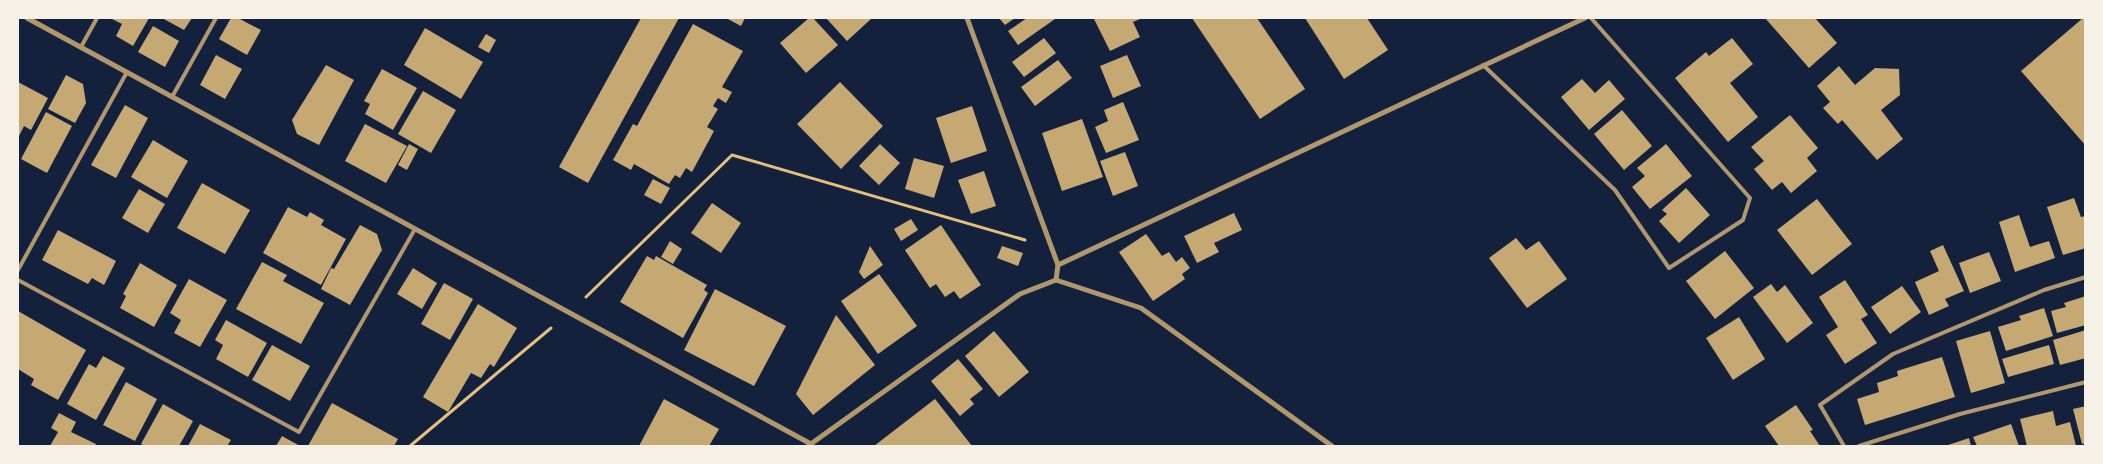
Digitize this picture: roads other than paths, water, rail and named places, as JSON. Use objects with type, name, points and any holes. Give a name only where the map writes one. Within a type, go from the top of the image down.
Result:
[{"type":"street","points":[[27,18],[569,312],[809,445],[1020,294],[1056,280],[1141,308],[1332,446]]},
{"type":"street","points":[[967,18],[1058,265],[1056,280]]},
{"type":"street","points":[[1058,265],[1585,18]]},
{"type":"lane","points":[[81,47],[97,18]]},
{"type":"lane","points":[[172,97],[216,18]]},
{"type":"lane","points":[[1483,65],[1615,190],[1668,268],[1743,220],[1750,198],[1591,18]]},
{"type":"lane","points":[[18,270],[127,72]]},
{"type":"lane","points":[[18,280],[299,432],[415,229]]},
{"type":"lane","points":[[1844,446],[1820,405],[1893,354],[2044,290],[2086,277]]},
{"type":"lane","points":[[1859,446],[1960,414],[2086,382]]}]
